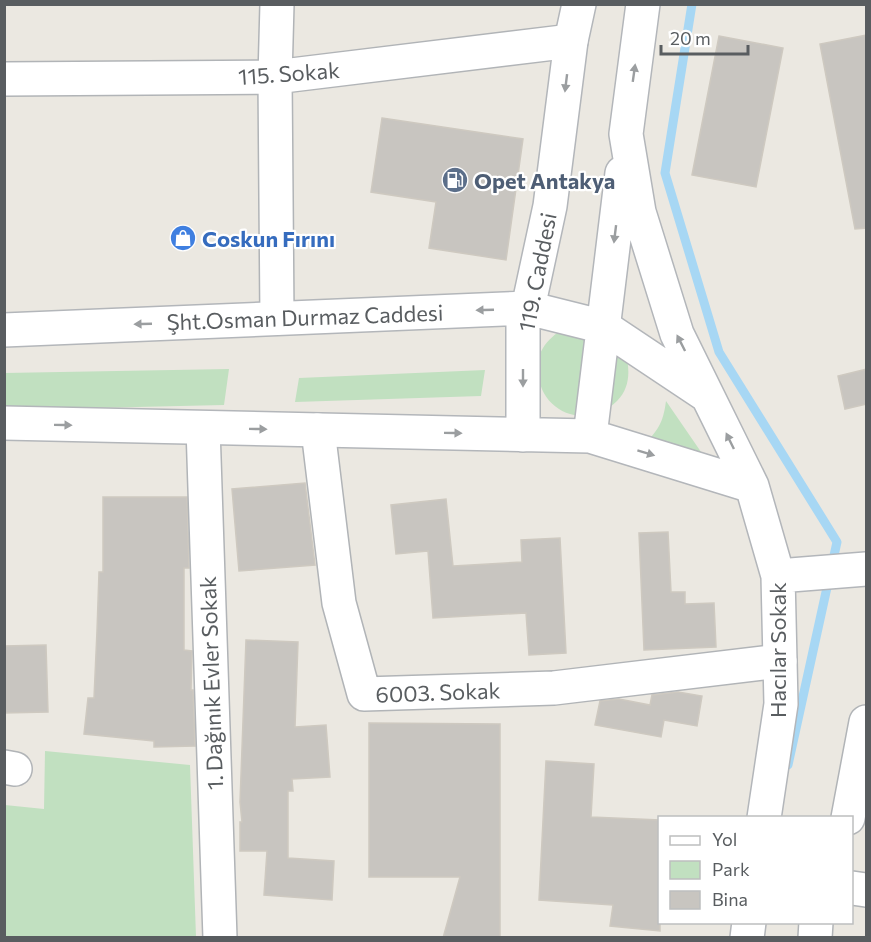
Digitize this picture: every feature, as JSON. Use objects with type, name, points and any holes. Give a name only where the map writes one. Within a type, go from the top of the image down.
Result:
[{"type":"street","points":[[277,4],[275,77],[277,318]]},
{"type":"street","name":"119. Caddesi","points":[[523,435],[523,320],[528,308],[550,206],[571,41],[579,4]]},
{"type":"street","points":[[590,436],[644,4]]},
{"type":"street","name":"115. Sokak","points":[[4,79],[275,77],[571,41]]},
{"type":"street","points":[[626,134],[639,212],[670,312],[677,334],[708,396]]},
{"type":"street","name":"Şht.Osman Durmaz Caddesi","points":[[4,330],[528,308],[604,327]]},
{"type":"street","points":[[604,327],[708,396]]},
{"type":"street","name":"Hacılar Sokak","points":[[708,396],[752,486],[778,576],[781,704],[764,816]]},
{"type":"street","points":[[4,423],[590,436],[752,486]]},
{"type":"street","name":"1. Dağınık Evler Sokak","points":[[203,428],[220,938]]},
{"type":"street","name":"6003. Sokak","points":[[318,430],[339,603],[364,694],[554,688],[780,661]]},
{"type":"street","points":[[778,576],[863,569]]},
{"type":"street","points":[[848,816],[867,722]]},
{"type":"green space","points":[[563,329],[626,354],[627,385],[617,401],[605,410],[592,415],[579,416],[567,413],[556,407],[540,385],[538,367],[542,350],[554,335]]},
{"type":"green space","points":[[229,369],[224,405],[5,410],[4,373]]},
{"type":"green space","points":[[485,370],[481,396],[295,402],[299,378]]},
{"type":"green space","points":[[666,401],[710,465],[642,447],[659,426]]},
{"type":"green space","points":[[45,751],[190,765],[196,937],[5,937],[5,805],[44,809]]},
{"type":"building","points":[[867,35],[867,228],[855,229],[820,44]]},
{"type":"building","points":[[719,36],[783,48],[756,187],[692,175]]},
{"type":"building","points":[[382,118],[523,139],[506,260],[429,248],[436,202],[371,192]]},
{"type":"building","points":[[867,369],[867,404],[845,409],[838,376]]},
{"type":"building","points":[[305,483],[315,565],[239,571],[232,489]]},
{"type":"building","points":[[103,497],[187,497],[189,568],[184,568],[184,650],[192,651],[191,690],[193,690],[195,746],[154,747],[154,741],[84,734],[88,698],[94,698],[99,572],[103,572]]},
{"type":"building","points":[[446,499],[453,566],[522,562],[521,540],[560,538],[566,653],[529,655],[526,613],[433,618],[428,551],[396,554],[391,505]]},
{"type":"building","points":[[668,532],[671,592],[685,592],[685,604],[714,603],[716,647],[644,650],[639,533]]},
{"type":"building","points":[[246,640],[298,642],[295,727],[326,725],[330,777],[292,779],[293,791],[288,791],[288,858],[334,861],[332,900],[264,895],[267,851],[240,851]]},
{"type":"building","points":[[46,645],[48,712],[4,713],[4,646]]},
{"type":"building","points":[[678,692],[702,696],[697,726],[664,720],[661,737],[595,725],[600,701],[619,699],[650,705],[652,695]]},
{"type":"building","points":[[369,723],[500,724],[500,938],[443,938],[460,877],[369,877]]},
{"type":"building","points":[[546,761],[594,764],[591,817],[658,820],[658,924],[660,924],[660,931],[610,926],[613,905],[539,900]]},
{"type":"waterway","points":[[692,4],[665,173],[719,352],[837,542],[788,765]]},
{"type":"place","name":"Opet Antakya","points":[[455,180]]},
{"type":"place","name":"Coskun Fırını","points":[[183,238]]}]
